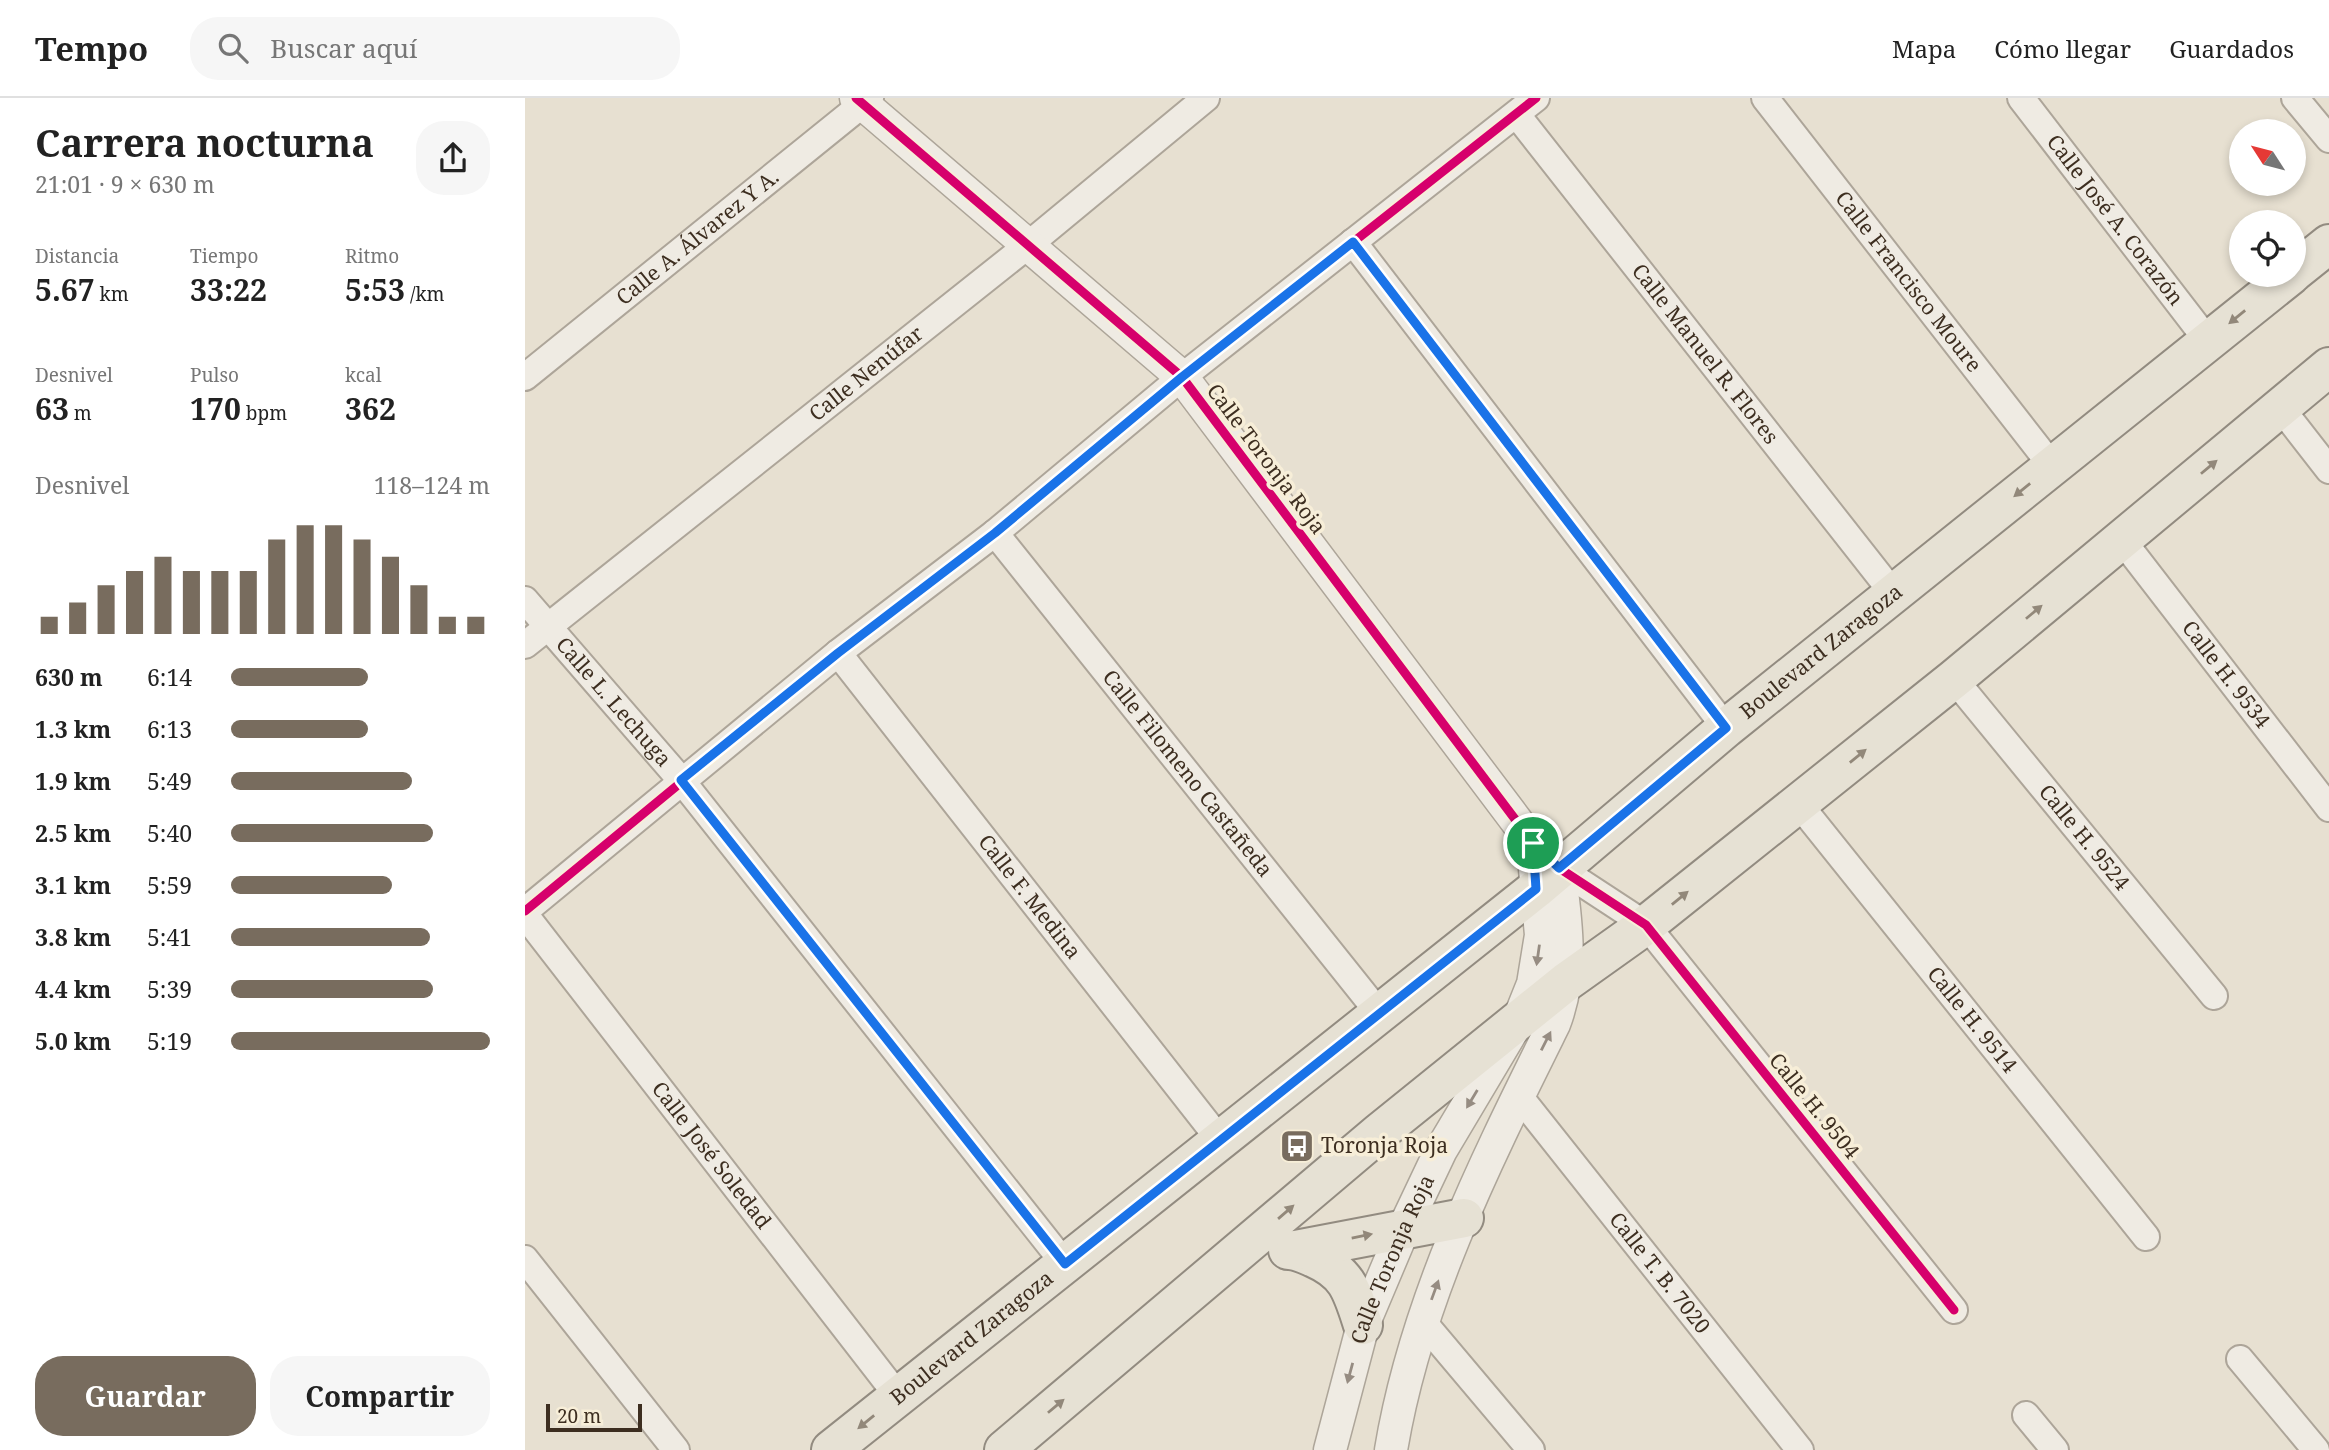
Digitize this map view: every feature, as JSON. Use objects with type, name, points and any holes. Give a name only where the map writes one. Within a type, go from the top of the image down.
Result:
[{"type":"main road","name":"Boulevard Zaragoza","points":[[2306,262],[2329,244]]},
{"type":"main road","name":"Boulevard Zaragoza","points":[[831,1450],[1380,1013],[1543,867],[1726,728],[2275,287]]},
{"type":"main road","points":[[1004,1450],[1380,1132],[1519,1019],[1646,925],[1954,679],[2329,367]]},
{"type":"main road","points":[[1240,1252],[1296,1250],[1464,1218]]},
{"type":"main road","points":[[1296,1250],[1328,1265],[1346,1280],[1353,1292],[1363,1325]]},
{"type":"street","name":"Calle Nenúfar","points":[[525,645],[1027,246],[1206,98]]},
{"type":"street","name":"Calle Francisco Moure","points":[[1765,98],[2052,466]]},
{"type":"street","name":"Calle José A. Corazón","points":[[2021,98],[2208,341]]},
{"type":"street","points":[[2295,98],[2329,139]]},
{"type":"street","name":"Calle Toronja Roja","points":[[863,100],[1027,246],[1182,377],[1543,867],[1538,960],[1533,984],[1519,1019],[1441,1150],[1404,1228],[1363,1325],[1330,1450]]},
{"type":"street","name":"Calle A. Álvarez Y A.","points":[[525,377],[863,100]]},
{"type":"street","points":[[525,913],[681,780],[838,653],[995,533],[1182,377],[1526,106]]},
{"type":"street","name":"Calle Manuel R. Flores","points":[[1526,106],[1893,593]]},
{"type":"street","points":[[1353,242],[1726,728]]},
{"type":"street","points":[[2280,407],[2329,470]]},
{"type":"street","name":"Calle Filomeno Castañeda","points":[[995,533],[1380,1013]]},
{"type":"street","name":"Calle H. 9534","points":[[2122,540],[2329,808]]},
{"type":"street","name":"Calle L. Lechuga","points":[[525,600],[681,780],[1065,1264]]},
{"type":"street","name":"Calle F. Medina","points":[[838,653],[1220,1140]]},
{"type":"street","name":"Calle H. 9524","points":[[1954,679],[2214,996]]},
{"type":"street","name":"Calle H. 9514","points":[[1798,803],[2146,1237]]},
{"type":"street","points":[[1391,1450],[1423,1322],[1464,1218],[1518,1096],[1555,1024],[1562,1003],[1568,948],[1543,867]]},
{"type":"street","name":"Calle H. 9504","points":[[1543,867],[1646,925],[1954,1310]]},
{"type":"street","name":"Calle José Soledad","points":[[525,913],[898,1396]]},
{"type":"street","name":"Calle T. B. 7020","points":[[1518,1096],[1800,1450]]},
{"type":"street","points":[[525,1259],[675,1450]]},
{"type":"street","points":[[1423,1322],[1531,1450]]},
{"type":"street","points":[[2241,1359],[2316,1450]]},
{"type":"street","points":[[2026,1415],[2055,1450]]},
{"type":"cycle path","points":[[856,98],[1182,377],[1533,843],[1559,868],[1646,925],[1954,1310]]},
{"type":"cycle path","points":[[525,911],[838,653],[995,533],[1182,377],[1536,98]]},
{"type":"place","name":"Toronja Roja","points":[[1297,1146]]},
{"type":"route","points":[[1353,242],[1726,728],[1559,868],[1533,843],[1536,889],[1065,1264],[681,780],[838,653],[995,533],[1182,377],[1353,242]]}]
